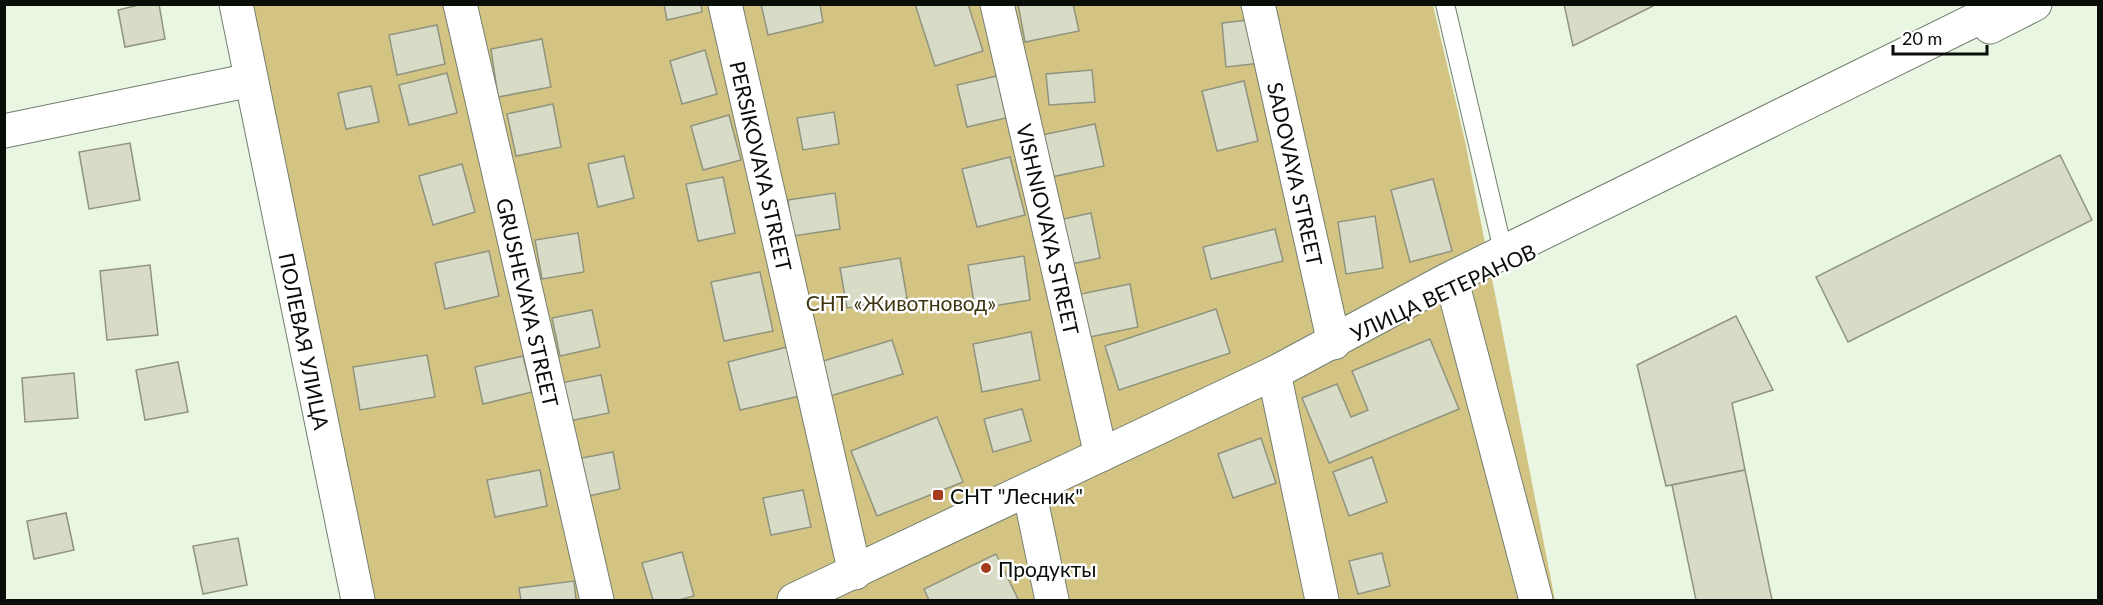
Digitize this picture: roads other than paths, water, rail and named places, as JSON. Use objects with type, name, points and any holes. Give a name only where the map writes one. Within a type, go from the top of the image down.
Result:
[{"type":"street","name":"ПОЛЕВАЯ УЛИЦА","points":[[236,4],[358,600]]},
{"type":"street","name":"GRUSHEVAYA STREET","points":[[460,4],[597,600]]},
{"type":"street","name":"PERSIKOVAYA STREET","points":[[725,4],[855,573]]},
{"type":"street","name":"VISHNIOVAYA STREET","points":[[997,4],[1101,455]]},
{"type":"street","name":"SADOVAYA STREET","points":[[1258,4],[1334,343]]},
{"type":"street","name":"УЛИЦА ВЕТЕРАНОВ","points":[[1334,343],[1454,289],[1505,258],[2007,4]]},
{"type":"street","name":"УЛИЦА ВЕТЕРАНОВ","points":[[1334,343],[1447,280],[1505,258],[2035,4]]},
{"type":"street","points":[[4,130],[252,80]]},
{"type":"street","points":[[1454,289],[1536,600]]},
{"type":"street","points":[[794,600],[855,573],[1334,343]]},
{"type":"street","points":[[1274,373],[1322,600]]},
{"type":"street","points":[[1029,490],[1052,600]]},
{"type":"lane","points":[[1445,4],[1505,258]]},
{"type":"place","name":"СНТ \"Лесник\"","points":[[938,495]]},
{"type":"place","name":"Продукты","points":[[986,568]]},
{"type":"park label","name":"СНТ «Животновод»","points":[[901,302]]}]
